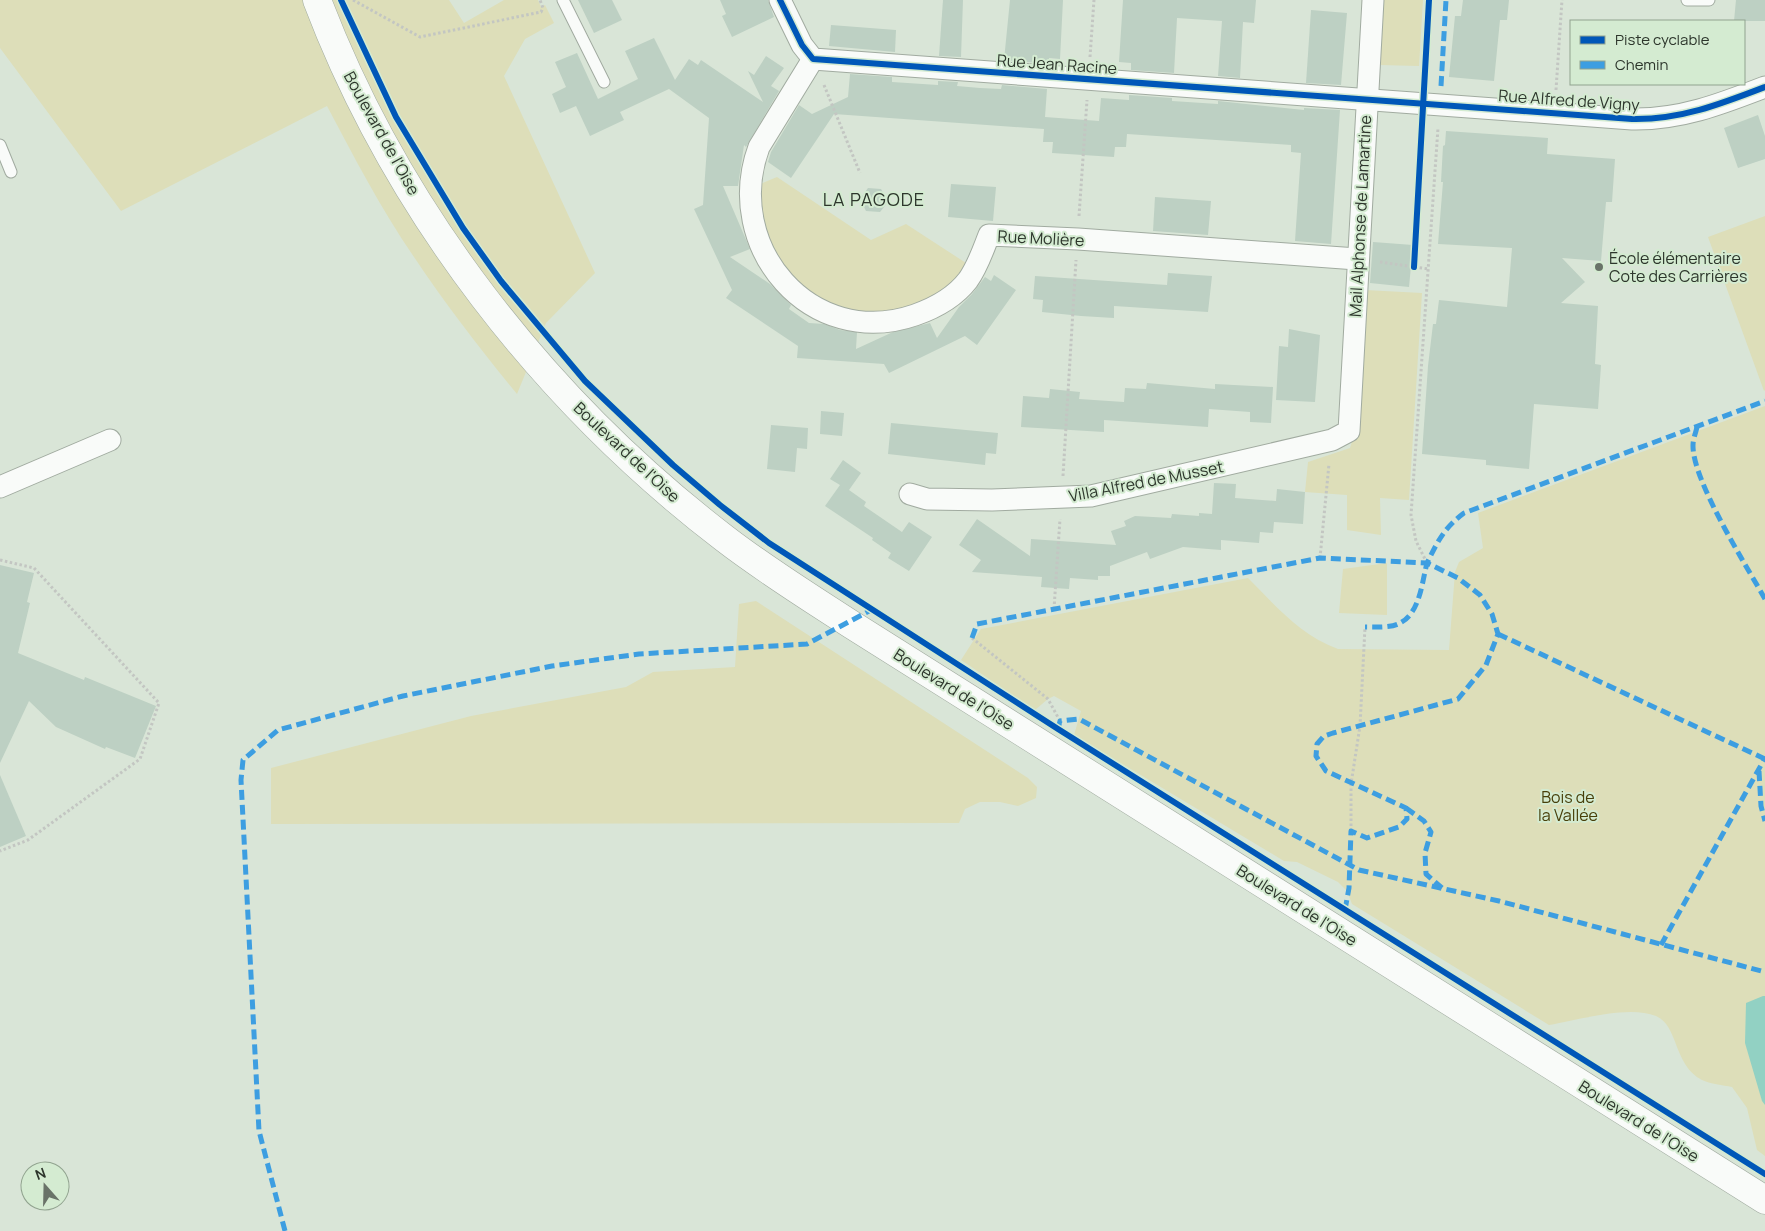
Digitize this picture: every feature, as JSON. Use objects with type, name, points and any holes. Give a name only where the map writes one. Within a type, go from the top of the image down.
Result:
[{"type":"main road","name":"Boulevard de l'Oise","points":[[317,0],[352,82],[395,162],[439,233],[479,290],[532,356],[570,398],[644,472],[701,520],[752,559],[857,628],[1765,1200]]},
{"type":"street","points":[[780,0],[802,45],[814,59]]},
{"type":"street","name":"Mail Alphonse de Lamartine","points":[[1349,431],[1357,259],[1373,0]]},
{"type":"street","name":"Rue Jean Racine","points":[[814,59],[1366,100]]},
{"type":"street","name":"Rue Molière","points":[[814,59],[759,147],[755,159],[752,212],[760,246],[776,275],[803,300],[833,316],[860,322],[886,322],[906,319],[940,304],[968,280],[989,235],[1078,239],[1357,259]]},
{"type":"street","name":"Rue Alfred de Vigny","points":[[1366,100],[1649,120],[1699,112],[1765,87]]},
{"type":"street","name":"Villa Alfred de Musset","points":[[910,494],[926,499],[1091,496],[1332,440],[1349,431]]},
{"type":"street","points":[[0,487],[110,440]]},
{"type":"lane","points":[[563,0],[604,82]]},
{"type":"lane","points":[[1687,0],[1709,0]]},
{"type":"lane","points":[[0,145],[11,172]]},
{"type":"path","points":[[353,0],[420,37],[541,12],[543,8],[540,0]]},
{"type":"path","points":[[1555,96],[1562,0]]},
{"type":"path","points":[[814,59],[860,173]]},
{"type":"path","points":[[1426,563],[1416,540],[1411,515],[1438,123]]},
{"type":"path","points":[[1414,257],[1414,267]]},
{"type":"path","points":[[1357,259],[1429,269]]},
{"type":"path","points":[[1320,558],[1330,463]]},
{"type":"path","points":[[1054,609],[1061,498]]},
{"type":"path","points":[[0,560],[34,568],[160,703],[140,759],[28,840],[0,851]]},
{"type":"path","points":[[1351,831],[1350,784],[1360,726],[1365,627]]},
{"type":"path","points":[[972,638],[1048,698],[1060,721]]},
{"type":"green space","points":[[0,0],[449,0],[464,23],[504,0],[538,0],[541,7],[545,5],[554,23],[525,39],[504,76],[595,273],[546,323],[517,394],[451,310],[402,239],[368,183],[327,106],[121,211],[0,48]]},
{"type":"green space","points":[[1383,0],[1423,0],[1419,66],[1379,65]]},
{"type":"green space","points":[[777,177],[871,240],[906,224],[966,263],[959,279],[946,290],[900,312],[846,312],[798,286],[765,236],[758,185]]},
{"type":"green space","points":[[1765,216],[1765,390],[1764,391],[1708,237]]},
{"type":"green space","points":[[1365,290],[1422,293],[1409,500],[1380,498],[1381,535],[1347,530],[1347,495],[1305,492],[1308,462],[1350,448],[1354,435]]},
{"type":"green space","name":"Bois de la Vallée","points":[[1765,406],[1765,1156],[1757,1150],[1747,1108],[1732,1087],[1702,1080],[1693,1073],[1681,1056],[1669,1028],[1656,1016],[1645,1013],[1618,1013],[1549,1025],[1352,904],[1347,891],[1338,882],[1297,862],[1284,861],[1074,735],[1081,711],[1054,696],[1035,710],[961,660],[981,629],[1248,578],[1300,628],[1324,643],[1338,649],[1449,650],[1455,572],[1459,562],[1483,548],[1478,513]]},
{"type":"green space","points":[[1387,563],[1387,615],[1339,613],[1343,569]]},
{"type":"green space","points":[[756,601],[1028,778],[1037,787],[1036,798],[1018,806],[1000,802],[980,802],[965,809],[959,823],[271,824],[271,768],[471,716],[626,687],[653,672],[735,667],[739,604]]},
{"type":"water","points":[[1765,996],[1765,1105],[1762,1101],[1745,1043],[1746,1003]]},
{"type":"building","points":[[578,0],[612,0],[622,20],[594,33]]},
{"type":"building","points":[[720,0],[768,0],[774,17],[732,37],[722,16],[726,14]]},
{"type":"building","points":[[943,0],[963,0],[961,57],[939,56]]},
{"type":"building","points":[[1010,0],[1063,0],[1060,59],[1049,58],[1049,64],[1004,60]]},
{"type":"building","points":[[1123,0],[1256,0],[1254,23],[1243,22],[1240,78],[1218,76],[1222,21],[1177,18],[1174,73],[1131,70],[1131,63],[1119,62]]},
{"type":"building","points":[[1463,0],[1509,0],[1507,20],[1500,20],[1494,81],[1449,77],[1455,16],[1461,16]]},
{"type":"building","points":[[1736,0],[1765,0],[1765,21],[1734,20]]},
{"type":"building","points":[[1311,10],[1347,13],[1341,85],[1306,83]]},
{"type":"building","points":[[831,25],[896,30],[895,52],[829,46]]},
{"type":"building","points":[[654,38],[675,80],[689,59],[698,65],[701,60],[763,102],[748,71],[754,75],[766,56],[784,68],[771,86],[779,91],[746,147],[744,145],[738,186],[723,186],[750,249],[730,257],[770,284],[791,305],[789,309],[809,323],[824,324],[840,330],[857,332],[856,349],[893,332],[930,323],[937,338],[959,307],[985,277],[991,281],[994,275],[1016,290],[977,345],[965,336],[889,373],[884,364],[797,358],[798,346],[726,298],[732,290],[694,209],[703,205],[709,118],[669,89],[620,112],[624,120],[590,136],[576,106],[560,113],[552,94],[566,87],[555,62],[577,53],[598,99],[638,79],[625,51]]},
{"type":"building","points":[[850,74],[892,77],[892,82],[938,85],[938,81],[958,82],[957,86],[980,88],[1001,89],[1002,85],[1047,89],[1045,117],[1099,121],[1101,98],[1129,100],[1129,95],[1172,98],[1172,101],[1218,104],[1218,101],[1304,110],[1304,108],[1340,110],[1331,244],[1295,241],[1301,153],[1291,152],[1291,145],[1127,134],[1126,147],[1115,147],[1114,157],[1052,153],[1053,142],[1043,142],[1044,129],[834,114],[791,178],[768,162],[771,152],[799,105],[812,114],[848,97]]},
{"type":"building","points":[[1758,115],[1765,136],[1765,159],[1738,168],[1724,128]]},
{"type":"building","points":[[1446,131],[1548,138],[1547,154],[1615,159],[1612,202],[1606,202],[1601,261],[1562,258],[1585,282],[1561,303],[1598,306],[1595,364],[1601,365],[1598,409],[1534,404],[1529,469],[1486,465],[1486,460],[1422,454],[1428,366],[1433,324],[1436,324],[1439,300],[1507,307],[1512,248],[1438,244],[1443,182],[1441,182],[1443,146],[1445,145]]},
{"type":"building","points":[[951,184],[996,187],[993,221],[948,217]]},
{"type":"building","points":[[868,188],[881,189],[888,202],[880,212],[866,211],[860,199]]},
{"type":"building","points":[[1155,197],[1211,201],[1208,235],[1153,231]]},
{"type":"building","points":[[1373,242],[1413,245],[1409,287],[1370,283]]},
{"type":"building","points":[[1168,273],[1212,276],[1208,312],[1114,306],[1114,318],[1081,316],[1042,312],[1043,300],[1033,299],[1035,276],[1167,285]]},
{"type":"building","points":[[1289,329],[1320,335],[1315,402],[1276,400],[1279,346],[1288,347]]},
{"type":"building","points":[[1147,383],[1215,389],[1215,384],[1273,387],[1271,423],[1250,422],[1250,412],[1209,409],[1208,427],[1104,420],[1104,432],[1021,427],[1023,396],[1049,398],[1050,389],[1080,392],[1079,399],[1124,402],[1125,388],[1146,389]]},
{"type":"building","points":[[821,411],[844,413],[842,436],[820,434]]},
{"type":"building","points":[[891,423],[998,433],[996,454],[986,453],[985,465],[888,454]]},
{"type":"building","points":[[771,425],[808,428],[807,449],[797,448],[795,472],[767,469]]},
{"type":"building","points":[[843,460],[861,473],[849,490],[866,502],[864,506],[902,532],[909,522],[932,537],[909,571],[888,558],[891,553],[872,540],[873,538],[825,506],[840,485],[830,479]]},
{"type":"building","points":[[1214,483],[1236,484],[1235,498],[1276,501],[1277,489],[1305,492],[1303,524],[1274,522],[1273,533],[1260,532],[1259,543],[1221,540],[1221,550],[1183,547],[1150,559],[1147,552],[1110,566],[1110,576],[1098,576],[1098,580],[1070,578],[1069,589],[1041,587],[1042,577],[972,572],[981,560],[959,545],[977,519],[1030,556],[1031,539],[1116,545],[1111,531],[1126,526],[1124,521],[1135,516],[1171,518],[1172,514],[1199,516],[1199,513],[1212,514]]},
{"type":"building","points":[[0,565],[34,573],[27,602],[30,603],[18,653],[84,680],[85,677],[156,706],[135,758],[106,747],[105,749],[56,727],[29,701],[0,763]]},
{"type":"building","points":[[0,775],[26,836],[0,847]]},
{"type":"marked path","points":[[1441,86],[1446,0]]},
{"type":"marked path","points":[[972,638],[977,624],[1320,558],[1427,563],[1442,535],[1464,513],[1765,401]]},
{"type":"marked path","points":[[1697,427],[1693,445],[1701,479],[1721,522],[1765,599]]},
{"type":"marked path","points":[[1345,910],[1349,888],[1351,831],[1367,838],[1399,827],[1407,819],[1406,808],[1326,771],[1316,756],[1317,744],[1324,736],[1333,733],[1458,699],[1486,665],[1498,634],[1492,614],[1480,595],[1458,578],[1427,563],[1416,605],[1407,618],[1393,626],[1365,627]]},
{"type":"marked path","points":[[285,1231],[259,1131],[241,780],[243,760],[278,730],[403,696],[552,666],[639,654],[807,644],[873,609]]},
{"type":"marked path","points":[[1498,634],[1765,759]]},
{"type":"marked path","points":[[1058,729],[1060,721],[1079,719],[1359,870],[1499,901],[1765,972]]},
{"type":"marked path","points":[[1661,945],[1765,758]]},
{"type":"marked path","points":[[1759,771],[1761,806],[1765,821]]},
{"type":"marked path","points":[[1406,808],[1424,821],[1431,832],[1425,853],[1426,874],[1442,888]]},
{"type":"cycle path","points":[[341,0],[396,117],[463,228],[501,281],[585,381],[673,465],[720,505],[769,543],[1058,729],[1765,1174]]},
{"type":"cycle path","points":[[780,0],[802,45],[813,59],[1632,119],[1650,119],[1684,114],[1716,105],[1765,87]]},
{"type":"cycle path","points":[[1414,267],[1429,0]]},
{"type":"place","name":"École élémentaire Cote des Carrières","points":[[1599,267]]},
{"type":"district","name":"LA PAGODE","points":[[874,199]]}]
